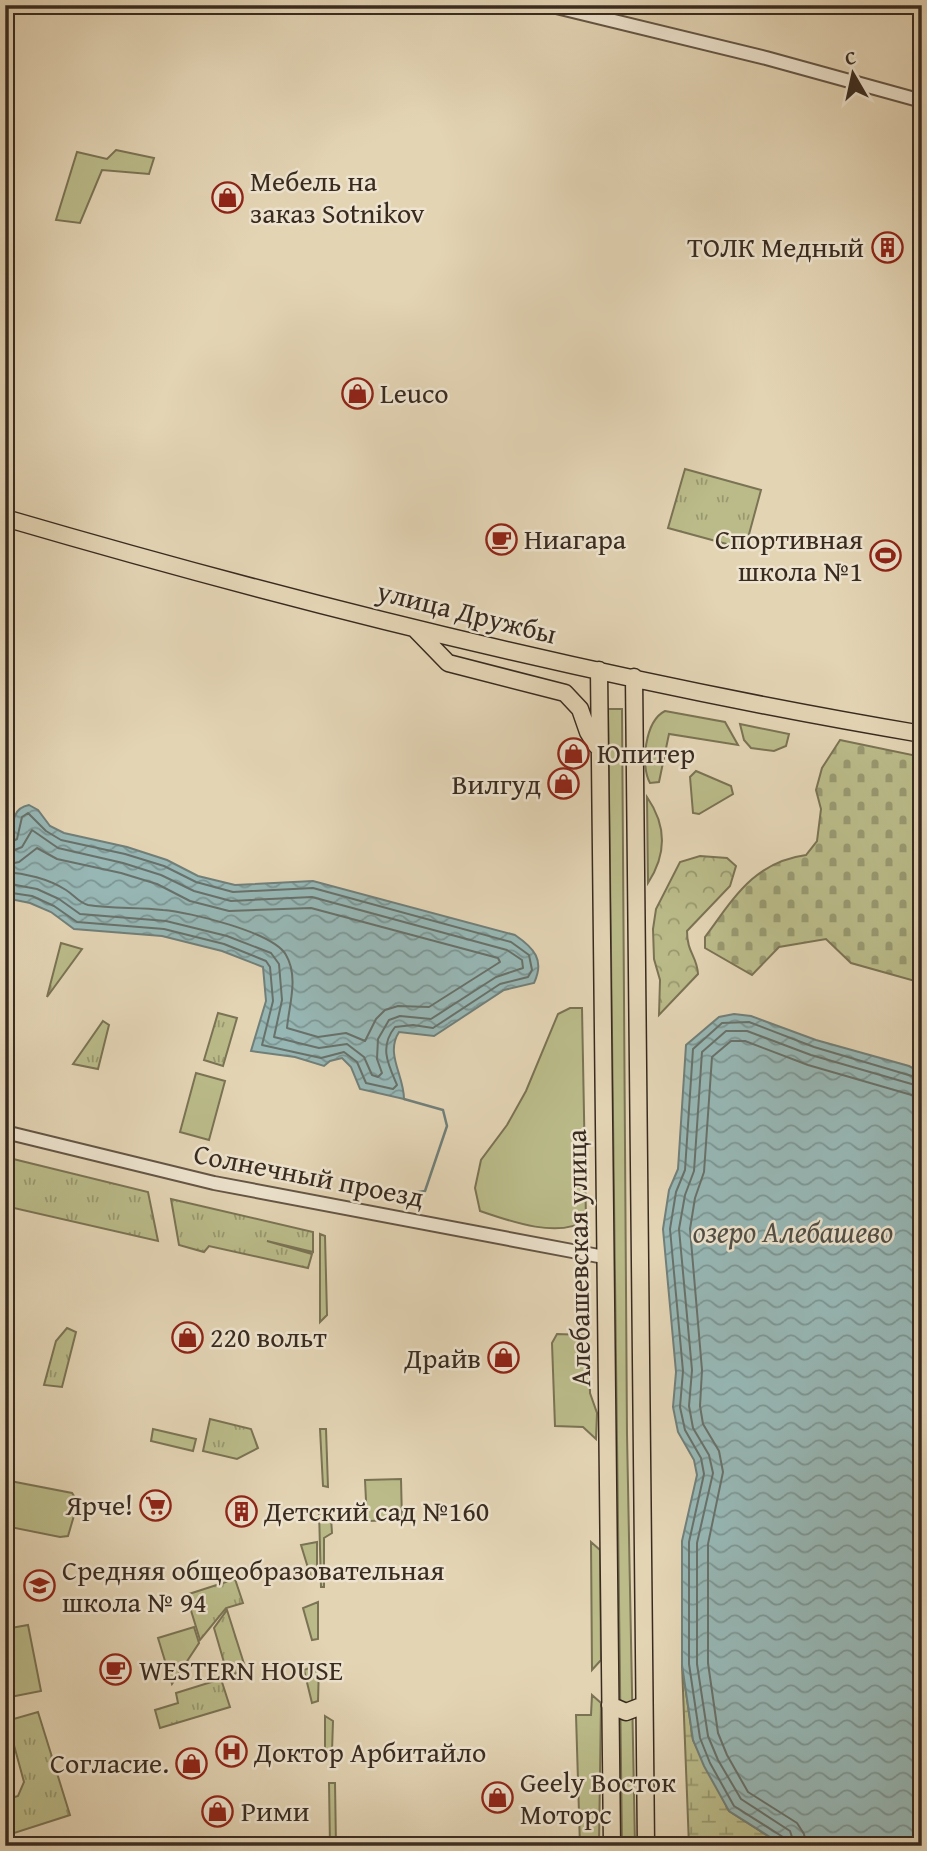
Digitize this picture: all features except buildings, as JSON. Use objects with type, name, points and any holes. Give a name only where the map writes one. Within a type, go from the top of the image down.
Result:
[{"type":"main road","name":"улица Дружбы","points":[[5,518],[414,628],[598,670],[922,734]]},
{"type":"main road","points":[[414,628],[448,663],[565,693],[580,709],[587,732],[597,747]]},
{"type":"main road","name":"Алебашевская улица","points":[[598,670],[612,1846]]},
{"type":"main road","points":[[634,677],[646,1846]]},
{"type":"main road","points":[[610,1705],[626,1712],[644,1705]]},
{"type":"street","points":[[548,5],[765,58],[922,101]]},
{"type":"street","name":"Солнечный проезд","points":[[5,1132],[214,1183],[604,1257]]},
{"type":"green space","points":[[116,150],[154,158],[149,174],[102,170],[80,223],[56,220],[77,152],[107,159]]},
{"type":"green space","points":[[685,469],[761,490],[745,549],[668,528]]},
{"type":"green space","points":[[608,709],[622,709],[627,1434],[635,1846],[622,1846]]},
{"type":"green space","points":[[665,711],[725,722],[738,745],[669,734],[659,782],[650,783],[645,766],[646,744],[653,724]]},
{"type":"green space","points":[[740,724],[789,734],[786,746],[774,751],[751,748],[744,740]]},
{"type":"green space","points":[[840,740],[922,757],[922,983],[851,963],[826,939],[779,947],[752,975],[705,948],[705,937],[747,884],[772,865],[806,855],[817,841],[821,809],[816,790],[822,768]]},
{"type":"green space","points":[[696,771],[731,786],[733,794],[699,814],[693,813],[690,777]]},
{"type":"green space","points":[[647,797],[658,819],[662,840],[659,861],[648,883]]},
{"type":"green space","points":[[700,856],[727,858],[736,866],[730,886],[687,931],[698,974],[659,1015],[660,980],[654,959],[653,929],[656,909],[680,862]]},
{"type":"green space","points":[[61,943],[82,949],[47,997]]},
{"type":"green space","points":[[570,1008],[582,1008],[586,1220],[562,1228],[548,1228],[519,1223],[480,1211],[475,1188],[481,1160],[507,1125],[526,1091],[558,1014]]},
{"type":"green space","points":[[218,1013],[237,1018],[223,1066],[204,1060]]},
{"type":"green space","points":[[103,1021],[109,1025],[98,1069],[73,1064]]},
{"type":"green space","points":[[196,1073],[225,1081],[209,1140],[180,1132]]},
{"type":"green space","points":[[5,1157],[148,1192],[158,1241],[5,1206]]},
{"type":"green space","points":[[171,1199],[313,1232],[313,1252],[267,1241],[312,1254],[308,1268],[209,1246],[204,1252],[179,1245]]},
{"type":"green space","points":[[320,1234],[325,1236],[327,1315],[320,1322]]},
{"type":"green space","points":[[67,1328],[76,1332],[62,1387],[44,1385],[56,1341]]},
{"type":"green space","points":[[557,1334],[584,1335],[589,1343],[590,1393],[597,1413],[596,1439],[583,1427],[555,1426],[552,1343]]},
{"type":"green space","points":[[210,1419],[251,1429],[258,1448],[237,1459],[203,1451]]},
{"type":"green space","points":[[153,1429],[196,1439],[193,1451],[151,1441]]},
{"type":"green space","points":[[320,1429],[326,1429],[328,1487],[323,1486]]},
{"type":"green space","points":[[401,1479],[402,1520],[367,1521],[365,1480]]},
{"type":"green space","points":[[5,1480],[72,1493],[78,1502],[68,1536],[60,1537],[5,1526]]},
{"type":"green space","points":[[319,1510],[331,1518],[332,1533],[324,1538],[324,1587],[321,1587]]},
{"type":"green space","points":[[317,1542],[317,1579],[312,1581],[301,1545]]},
{"type":"green space","points":[[591,1542],[600,1550],[601,1660],[592,1670]]},
{"type":"green space","points":[[235,1579],[243,1603],[226,1608],[200,1640],[189,1604],[192,1603],[189,1594]]},
{"type":"green space","points":[[318,1602],[318,1639],[312,1640],[303,1608]]},
{"type":"green space","points":[[227,1610],[246,1670],[228,1676],[214,1628]]},
{"type":"green space","points":[[28,1625],[41,1691],[5,1698],[5,1629]]},
{"type":"green space","points":[[194,1627],[199,1643],[172,1684],[158,1638]]},
{"type":"green space","points":[[319,1664],[318,1701],[312,1703],[304,1670]]},
{"type":"green space","points":[[682,1665],[693,1740],[729,1811],[784,1846],[689,1846]]},
{"type":"green space","points":[[221,1679],[230,1707],[160,1728],[155,1710],[178,1703],[176,1693]]},
{"type":"green space","points":[[592,1695],[601,1703],[599,1846],[580,1846],[576,1715],[591,1715]]},
{"type":"green space","points":[[38,1712],[70,1815],[5,1836],[5,1800],[18,1796],[24,1782],[9,1727],[10,1720]]},
{"type":"green space","points":[[325,1716],[333,1721],[332,1752],[325,1756]]},
{"type":"green space","points":[[329,1783],[335,1783],[336,1846],[330,1846]]},
{"type":"water","points":[[29,805],[38,810],[50,826],[64,833],[127,847],[167,860],[198,876],[235,885],[313,881],[515,935],[536,955],[537,975],[534,983],[504,990],[434,1036],[399,1032],[395,1040],[394,1057],[404,1099],[360,1089],[351,1067],[342,1058],[330,1061],[324,1066],[295,1057],[251,1051],[266,1001],[263,967],[222,951],[162,936],[74,929],[51,912],[30,903],[5,898],[5,840],[12,835],[17,812]]},
{"type":"water","name":"озеро Алебашево","points":[[734,1014],[751,1016],[816,1040],[909,1066],[922,1073],[922,1846],[784,1846],[729,1811],[693,1740],[682,1665],[682,1541],[697,1475],[694,1460],[678,1432],[673,1407],[676,1372],[663,1229],[669,1190],[678,1169],[686,1045],[719,1017]]},
{"type":"waterway","points":[[404,1099],[443,1110],[447,1126],[425,1191],[412,1193]]},
{"type":"place","name":"Мебель на заказ Sotnikov","points":[[227,197]]},
{"type":"place","name":"ТОЛК Медный","points":[[887,247]]},
{"type":"place","name":"Leuco","points":[[357,393]]},
{"type":"place","name":"Ниагара","points":[[501,539]]},
{"type":"place","name":"Спортивная школа №1","points":[[886,555]]},
{"type":"place","name":"Юпитер","points":[[574,753]]},
{"type":"place","name":"Вилгуд","points":[[564,784]]},
{"type":"place","name":"220 вольт","points":[[187,1337]]},
{"type":"place","name":"Драйв","points":[[504,1358]]},
{"type":"place","name":"Ярче!","points":[[156,1505]]},
{"type":"place","name":"Детский сад №160","points":[[241,1511]]},
{"type":"place","name":"Средняя общеобразовательная школа № 94","points":[[39,1586]]},
{"type":"place","name":"WESTERN HOUSE","points":[[116,1670]]},
{"type":"place","name":"Доктор Арбитайло","points":[[231,1752]]},
{"type":"place","name":"Согласие.","points":[[192,1763]]},
{"type":"place","name":"Geely Восток Моторс","points":[[497,1798]]},
{"type":"place","name":"Рими","points":[[218,1811]]}]
